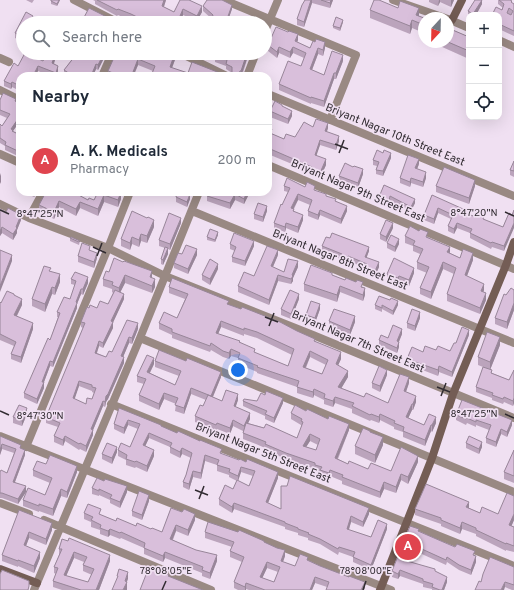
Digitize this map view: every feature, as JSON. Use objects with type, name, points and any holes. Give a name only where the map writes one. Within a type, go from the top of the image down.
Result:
[{"type":"street","points":[[74,0],[105,16]]},
{"type":"street","points":[[224,0],[261,16]]},
{"type":"street","points":[[272,16],[278,0]]},
{"type":"street","points":[[393,0],[428,12]]},
{"type":"street","points":[[453,12],[462,0]]},
{"type":"street","points":[[272,21],[356,55],[330,120]]},
{"type":"street","points":[[454,22],[466,27]]},
{"type":"street","points":[[502,41],[514,46]]},
{"type":"street","points":[[0,58],[9,62]]},
{"type":"street","points":[[104,72],[109,60]]},
{"type":"street","points":[[194,60],[218,72]]},
{"type":"street","points":[[249,72],[253,60]]},
{"type":"street","points":[[0,90],[16,98]]},
{"type":"street","name":"Briyant Nagar 10th Street East","points":[[272,96],[514,196]]},
{"type":"street","points":[[0,154],[16,161]]},
{"type":"street","name":"Briyant Nagar 9th Street East","points":[[272,167],[514,268]]},
{"type":"street","points":[[29,218],[41,196]]},
{"type":"street","points":[[26,447],[128,196]]},
{"type":"street","points":[[0,569],[35,586],[166,276],[198,196]]},
{"type":"street","name":"Briyant Nagar 7th Street East","points":[[0,204],[29,218],[108,248],[166,276],[514,418]]},
{"type":"street","name":"Briyant Nagar 8th Street East","points":[[192,211],[514,343]]},
{"type":"street","points":[[381,588],[432,458],[453,394],[514,242]]},
{"type":"street","points":[[140,338],[514,492]]},
{"type":"street","name":"Briyant Nagar 5th Street East","points":[[111,404],[514,566]]},
{"type":"street","points":[[0,436],[381,588],[391,590]]},
{"type":"street","points":[[0,503],[211,590]]},
{"type":"building","points":[[51,0],[59,0],[57,4]]},
{"type":"building","points":[[97,0],[164,0],[162,6],[174,12],[180,0],[189,0],[202,6],[197,16],[183,9],[180,16],[135,16],[118,9],[117,10]]},
{"type":"building","points":[[207,0],[222,0],[232,5],[228,16],[213,16],[203,6]]},
{"type":"building","points":[[305,0],[311,0],[304,22],[297,19]]},
{"type":"building","points":[[321,0],[331,0],[330,3]]},
{"type":"building","points":[[374,0],[379,0],[398,8],[400,1],[419,8],[416,15],[418,16],[418,22],[412,20],[410,26],[370,10]]},
{"type":"building","points":[[475,0],[482,0],[474,12],[468,11]]},
{"type":"building","points":[[499,0],[512,1],[511,2],[514,4],[514,31],[502,25],[502,12],[494,12],[496,7],[502,10],[504,4]],"holes":[[[509,8],[513,11],[511,15],[507,13]]]},
{"type":"building","points":[[89,8],[105,16],[85,16]]},
{"type":"building","points":[[26,12],[33,16],[24,16]]},
{"type":"building","points":[[336,17],[343,20],[340,28],[333,26]]},
{"type":"building","points":[[276,27],[298,34],[295,41],[310,48],[313,41],[315,42],[316,39],[325,42],[323,50],[318,48],[310,69],[324,75],[332,51],[343,55],[336,73],[334,73],[324,101],[311,98],[279,84],[288,61],[301,66],[306,53],[293,47],[290,52],[279,47],[277,52],[272,48],[272,36]]},
{"type":"building","points":[[454,31],[466,36],[466,50],[454,45]]},
{"type":"building","points":[[21,60],[53,60],[52,63],[58,66],[56,72],[38,66],[35,72],[16,72],[16,84],[12,82],[11,84],[4,81],[14,63],[18,66]]},
{"type":"building","points":[[72,60],[100,60],[98,65],[96,64],[93,72],[67,72],[64,70]]},
{"type":"building","points":[[113,60],[138,60],[133,72],[108,71]]},
{"type":"building","points":[[140,60],[172,60],[170,67],[185,72],[153,72],[155,66]]},
{"type":"building","points":[[227,60],[245,60],[240,71],[232,72],[232,67],[226,64]]},
{"type":"building","points":[[192,62],[217,72],[188,72]]},
{"type":"building","points":[[3,93],[16,99],[16,122],[11,129],[16,133],[16,150],[5,145],[6,142],[0,138],[0,124],[2,126],[10,114],[0,110],[0,100]]},
{"type":"building","points":[[275,101],[292,111],[288,119],[272,112],[272,107]]},
{"type":"building","points":[[316,119],[328,123],[325,131],[339,136],[336,145],[320,140],[315,155],[326,159],[320,173],[311,169],[312,167],[272,150],[272,134],[284,139],[286,134],[295,137],[304,122],[313,127]]},
{"type":"building","points":[[377,150],[383,153],[384,150],[391,153],[383,171],[376,170],[379,162],[373,160]]},
{"type":"building","points":[[408,155],[419,159],[415,168],[426,172],[423,182],[411,178],[410,182],[400,178]]},
{"type":"building","points":[[514,161],[514,171],[510,170]]},
{"type":"building","points":[[345,163],[353,167],[363,169],[358,183],[339,176]]},
{"type":"building","points":[[444,167],[475,180],[469,198],[436,186]]},
{"type":"building","points":[[287,178],[305,187],[307,182],[315,186],[314,190],[326,194],[326,196],[336,199],[335,201],[347,206],[341,219],[320,210],[318,215],[308,211],[312,200],[298,194],[291,208],[294,209],[293,211],[303,215],[298,227],[286,223],[285,227],[274,223],[281,204],[282,205],[290,188],[284,186]]},
{"type":"building","points":[[384,185],[415,199],[411,207],[390,196],[389,201],[379,197]]},
{"type":"building","points":[[432,195],[463,209],[462,212],[476,217],[478,211],[485,213],[483,219],[503,227],[509,213],[514,216],[514,223],[504,246],[491,243],[470,233],[472,229],[457,223],[454,229],[448,226],[453,215],[438,208],[434,219],[424,215]]},
{"type":"building","points":[[44,196],[80,196],[88,200],[89,198],[94,200],[96,196],[104,196],[98,209],[80,202],[76,209],[59,201],[54,212],[39,205]]},
{"type":"building","points":[[107,196],[120,196],[118,200]]},
{"type":"building","points":[[176,196],[189,196],[187,202]]},
{"type":"building","points":[[207,196],[234,196],[230,203]]},
{"type":"building","points":[[239,196],[245,196],[244,199]]},
{"type":"building","points":[[258,203],[267,206],[263,217],[254,214]]},
{"type":"building","points":[[8,208],[21,215],[16,227],[17,228],[13,234],[2,227],[0,231],[0,209],[6,212]]},
{"type":"building","points":[[132,211],[154,220],[147,236],[141,234],[139,240],[132,237],[130,243],[121,239]]},
{"type":"building","points":[[169,213],[181,218],[170,244],[159,240]]},
{"type":"building","points":[[386,220],[393,223],[386,237],[380,234]]},
{"type":"building","points":[[410,226],[419,231],[420,229],[428,232],[426,237],[450,247],[447,252],[460,258],[463,249],[473,253],[465,275],[484,284],[481,291],[486,293],[480,308],[447,294],[456,268],[443,262],[431,292],[420,288],[429,267],[417,262],[423,249],[413,245],[415,241],[405,236]]},
{"type":"building","points":[[210,229],[218,232],[215,240],[207,237]]},
{"type":"building","points":[[234,233],[254,241],[245,261],[232,257],[236,247],[230,244]]},
{"type":"building","points":[[332,233],[369,247],[365,257],[379,262],[375,271],[366,267],[367,264],[348,256],[347,260],[340,257],[342,254],[322,246],[326,237],[330,238]]},
{"type":"building","points":[[391,235],[399,239],[395,247],[387,243]]},
{"type":"building","points":[[71,237],[80,241],[79,242],[70,238]]},
{"type":"building","points":[[82,243],[90,246],[89,250],[97,253],[94,262],[78,256]]},
{"type":"building","points":[[186,245],[197,249],[188,269],[174,263],[178,253],[182,254]]},
{"type":"building","points":[[267,246],[278,250],[271,266],[284,272],[288,259],[298,261],[291,279],[278,275],[269,300],[238,286],[244,272],[254,276]]},
{"type":"building","points":[[165,247],[168,248],[163,260],[161,259]]},
{"type":"building","points":[[0,250],[12,255],[0,286]]},
{"type":"building","points":[[114,258],[152,271],[150,277],[155,279],[152,286],[125,275],[119,288],[112,285],[113,282],[103,279],[106,271],[109,272]]},
{"type":"building","points":[[394,258],[414,268],[409,280],[399,276],[398,278],[387,274]]},
{"type":"building","points":[[210,259],[218,264],[210,279],[202,275]]},
{"type":"building","points":[[311,265],[345,280],[346,278],[356,282],[357,280],[363,282],[361,287],[365,288],[363,295],[340,286],[337,295],[304,284]]},
{"type":"building","points":[[44,266],[51,268],[49,271],[60,274],[55,288],[52,287],[45,304],[32,299]]},
{"type":"building","points":[[75,272],[88,277],[83,289],[81,289],[76,302],[77,303],[53,362],[50,361],[37,399],[24,393],[48,338],[50,340],[60,313],[57,312],[64,297],[70,299],[76,281],[71,279]]},
{"type":"building","points":[[172,278],[229,301],[227,304],[241,309],[242,307],[280,322],[315,339],[314,341],[341,352],[336,364],[348,371],[338,387],[364,397],[366,393],[388,403],[400,374],[409,377],[404,391],[416,396],[406,417],[424,425],[429,414],[436,417],[425,440],[403,431],[404,427],[394,423],[395,421],[380,414],[379,417],[370,415],[352,406],[354,403],[335,397],[333,401],[324,398],[325,394],[314,389],[313,392],[297,387],[299,381],[257,367],[258,366],[238,358],[240,353],[231,349],[229,353],[211,343],[210,346],[172,332],[172,329],[159,323],[164,312],[177,318],[188,294],[169,287]],"holes":[[[221,321],[244,330],[244,328],[257,332],[294,349],[288,366],[254,352],[255,349],[239,342],[240,341],[216,333]],[[310,351],[328,360],[322,374],[303,367]]]},
{"type":"building","points":[[511,288],[514,290],[514,303],[507,322],[495,318],[504,294],[506,295]]},
{"type":"building","points":[[115,290],[124,294],[111,321],[113,322],[103,343],[99,341],[95,353],[106,357],[109,351],[112,352],[127,320],[138,323],[132,338],[129,337],[121,356],[124,357],[106,396],[105,402],[103,401],[91,429],[93,430],[86,446],[80,443],[79,444],[65,436],[63,440],[54,436],[60,423],[46,417],[85,323],[81,322],[87,307],[89,308],[90,305],[97,308],[100,301],[108,304]],"holes":[[[79,381],[92,385],[92,387],[96,388],[92,399],[87,398],[86,404],[73,398]]]},
{"type":"building","points":[[290,290],[299,294],[291,314],[281,309]]},
{"type":"building","points":[[7,291],[22,299],[14,315],[33,323],[21,357],[11,354],[16,342],[0,334],[0,302],[1,303]]},
{"type":"building","points":[[379,296],[398,301],[393,311],[382,305],[382,308],[375,305]]},
{"type":"building","points":[[311,301],[320,304],[315,318],[306,315]]},
{"type":"building","points":[[334,309],[355,316],[350,330],[329,321]]},
{"type":"building","points":[[412,309],[420,312],[415,326],[407,323]]},
{"type":"building","points":[[393,325],[402,329],[397,341],[399,342],[397,348],[379,340],[381,335],[388,338]]},
{"type":"building","points":[[462,327],[469,330],[452,372],[439,366],[438,370],[407,359],[412,347],[423,352],[425,346],[436,350],[438,346],[450,351],[454,343],[456,343]]},
{"type":"building","points":[[487,332],[500,337],[490,362],[478,357]]},
{"type":"building","points":[[159,350],[186,361],[187,358],[221,372],[211,396],[191,388],[184,408],[175,405],[178,398],[164,393],[159,404],[139,395],[146,379],[137,376],[147,355],[154,358],[147,372],[175,385],[181,371],[155,361]]},
{"type":"building","points":[[379,366],[387,370],[380,386],[372,383]]},
{"type":"building","points":[[483,367],[492,370],[491,373],[509,380],[514,370],[513,401],[504,397],[503,399],[492,395],[493,393],[476,387]]},
{"type":"building","points":[[226,390],[238,394],[234,406],[250,413],[244,426],[233,420],[230,428],[217,423],[216,425],[195,416],[200,405],[203,406],[208,395],[222,401]]},
{"type":"building","points":[[266,391],[283,398],[274,418],[265,414],[267,411],[243,401],[244,399],[257,401],[261,393],[265,395]]},
{"type":"building","points":[[462,400],[512,420],[507,432],[501,429],[496,442],[486,438],[491,425],[476,420],[476,422],[456,415]]},
{"type":"building","points":[[19,405],[27,408],[22,421],[13,417]]},
{"type":"building","points":[[295,405],[306,411],[307,409],[328,419],[329,416],[349,424],[335,458],[348,464],[349,461],[368,469],[371,463],[391,471],[401,447],[418,456],[408,477],[401,474],[396,487],[384,482],[380,492],[342,477],[343,475],[330,470],[329,473],[320,470],[322,467],[315,465],[315,463],[286,453],[265,444],[266,442],[243,433],[246,423],[264,428],[266,424],[297,438],[303,422],[301,421],[302,419],[291,413]],"holes":[[[310,434],[320,439],[316,450],[303,446]]]},
{"type":"building","points":[[119,408],[177,433],[178,431],[222,449],[220,453],[246,462],[247,459],[278,472],[266,502],[281,509],[281,486],[287,486],[290,476],[369,508],[363,522],[351,516],[347,529],[371,537],[378,520],[387,524],[371,565],[353,557],[355,552],[339,547],[338,549],[285,522],[234,503],[232,507],[219,499],[225,485],[233,489],[237,480],[249,486],[255,471],[241,467],[238,476],[229,472],[230,469],[217,465],[219,460],[205,455],[201,473],[193,471],[189,484],[183,482],[192,453],[182,448],[180,452],[170,447],[172,443],[149,433],[143,445],[154,450],[147,466],[136,461],[126,459],[127,455],[118,450],[121,443],[130,447],[140,424],[128,420],[124,428],[114,424]]},
{"type":"building","points":[[363,428],[383,437],[375,455],[355,446]]},
{"type":"building","points":[[0,436],[21,445],[20,448],[25,450],[13,482],[26,486],[18,499],[0,493],[0,472],[1,470],[7,473],[16,449],[2,444],[0,450]]},
{"type":"building","points":[[469,436],[482,442],[479,449],[466,443]]},
{"type":"building","points":[[107,443],[117,447],[112,458],[102,454]]},
{"type":"building","points":[[514,450],[514,476],[504,472]]},
{"type":"building","points":[[50,455],[77,466],[67,492],[61,489],[53,509],[23,500],[28,488],[45,495],[52,478],[33,470],[37,461],[46,464]]},
{"type":"building","points":[[97,478],[127,486],[120,502],[110,498],[112,495],[99,489],[99,491],[92,488]]},
{"type":"building","points":[[426,484],[469,502],[466,507],[480,513],[482,507],[498,514],[507,493],[514,496],[514,514],[509,525],[514,527],[514,546],[506,544],[462,522],[460,528],[441,520],[441,518],[415,509]]},
{"type":"building","points":[[139,491],[149,495],[142,515],[132,511]]},
{"type":"building","points":[[88,504],[101,509],[99,514],[116,521],[117,518],[136,526],[137,523],[162,532],[171,508],[182,512],[184,509],[195,514],[188,530],[176,525],[170,539],[196,550],[217,555],[210,573],[202,570],[203,567],[165,552],[163,556],[144,548],[145,543],[121,532],[120,533],[110,529],[108,531],[100,528],[101,525],[91,520],[93,517],[84,513]]},
{"type":"building","points":[[19,510],[52,523],[46,539],[29,532],[24,545],[40,552],[34,566],[2,555]]},
{"type":"building","points":[[208,522],[238,532],[239,530],[277,548],[285,550],[281,561],[295,566],[300,554],[308,557],[307,560],[320,566],[365,582],[361,590],[326,590],[329,582],[315,577],[310,590],[265,590],[246,583],[245,587],[234,582],[244,557],[230,551],[234,542],[205,532]],"holes":[[[267,562],[280,567],[274,582],[260,577]]]},
{"type":"building","points":[[410,526],[455,547],[457,544],[475,551],[473,555],[476,556],[471,570],[459,565],[447,557],[446,560],[413,545],[407,561],[435,569],[435,571],[447,577],[442,590],[432,587],[433,584],[423,581],[423,579],[400,570],[398,574],[392,571]]},
{"type":"building","points":[[69,538],[110,555],[96,590],[81,590],[53,581],[58,568],[54,567],[62,549],[59,549],[62,539],[68,541]],"holes":[[[74,552],[87,557],[83,565],[94,569],[88,582],[64,575]]]},
{"type":"building","points":[[490,557],[514,567],[514,585],[505,582],[501,590],[475,590],[479,581],[481,582]]},
{"type":"building","points":[[149,567],[169,575],[168,576],[203,590],[140,590]]},
{"type":"building","points":[[119,569],[128,572],[125,581],[127,582],[123,590],[112,590],[118,576]]},
{"type":"building","points":[[2,570],[29,581],[28,590],[0,590],[0,574]]},
{"type":"place","name":"A. K. Medicals","points":[[408,547]]}]
